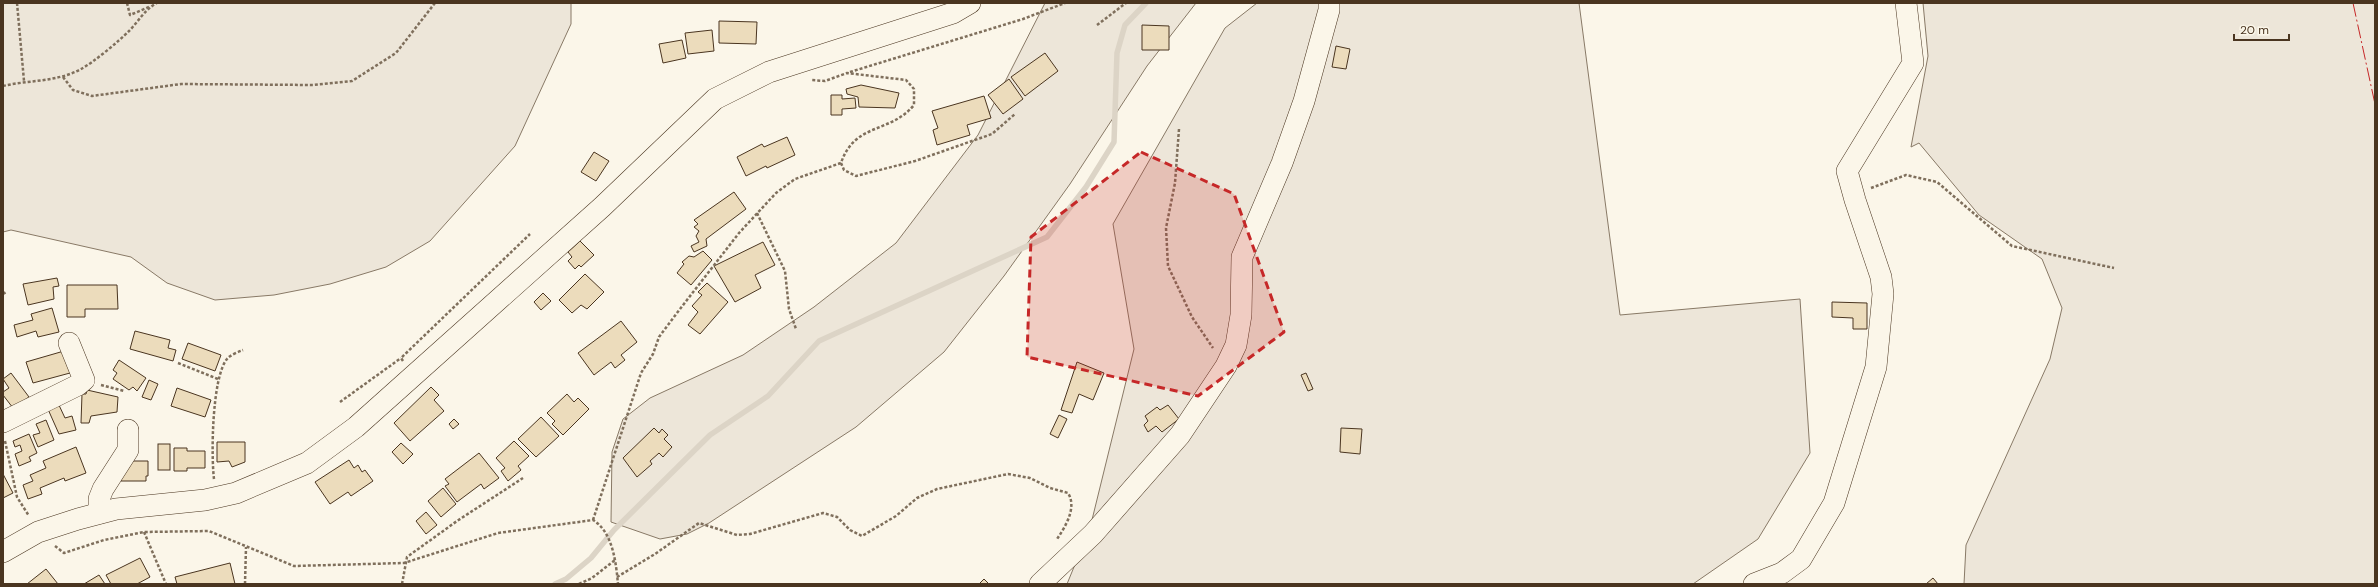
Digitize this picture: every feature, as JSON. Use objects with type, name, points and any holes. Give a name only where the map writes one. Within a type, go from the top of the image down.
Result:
[{"type":"street","points":[[3,552],[38,532],[99,513],[116,509],[216,497],[236,493],[307,463],[356,427],[602,206],[715,99],[769,72],[953,13],[970,3]]},
{"type":"street","points":[[1040,584],[1093,534],[1180,435],[1226,366],[1236,345],[1241,316],[1242,258],[1282,163],[1304,101],[1329,10],[1329,3]]},
{"type":"street","points":[[1754,584],[1782,573],[1801,559],[1834,503],[1876,367],[1883,294],[1881,277],[1853,194],[1847,171],[1913,63],[1906,3]]},
{"type":"street","points":[[3,422],[78,385],[84,380],[69,343]]},
{"type":"street","points":[[99,513],[99,499],[103,489],[128,450],[128,430]]},
{"type":"path","points":[[17,3],[24,81]]},
{"type":"path","points":[[127,3],[130,15],[157,3]]},
{"type":"path","points":[[63,77],[73,90],[92,96],[180,84],[313,85],[352,81],[396,53],[435,3]]},
{"type":"path","points":[[784,67],[804,79],[825,81],[1023,19],[1065,3]]},
{"type":"path","points":[[1097,25],[1126,3]]},
{"type":"path","points":[[3,86],[24,81],[63,77],[81,69],[128,31],[151,6]]},
{"type":"path","points":[[847,73],[906,80],[914,89],[914,105],[906,115],[854,139],[845,152],[841,163],[844,170],[856,176],[915,161],[992,134],[1015,114]]},
{"type":"path","points":[[1179,129],[1175,182],[1166,228],[1168,266],[1192,317],[1226,366]]},
{"type":"path","points":[[593,520],[641,373],[653,354],[659,337],[757,213],[776,193],[795,179],[841,163]]},
{"type":"path","points":[[1853,194],[1906,175],[1937,182],[2012,246],[2114,268]]},
{"type":"path","points":[[757,213],[785,271],[789,309],[796,329]]},
{"type":"path","points":[[340,402],[401,358],[530,234]]},
{"type":"path","points":[[216,497],[213,469],[214,427],[218,379],[227,358],[243,350]]},
{"type":"path","points":[[401,358],[414,374]]},
{"type":"path","points":[[178,363],[218,379]]},
{"type":"path","points":[[3,435],[10,460],[17,497],[38,532],[64,553],[104,540],[144,532],[209,531],[294,566],[404,563],[498,533],[593,520],[600,524],[613,551],[616,560],[618,584]]},
{"type":"path","points":[[617,577],[655,554],[699,523],[737,536],[750,534],[823,513],[837,517],[850,530],[862,536],[896,516],[917,498],[937,489],[1008,474],[1030,478],[1050,488],[1068,493],[1072,500],[1071,511],[1056,540]]},
{"type":"path","points":[[402,584],[404,563],[407,557],[426,546],[457,521],[523,478]]},
{"type":"path","points":[[144,532],[165,584]]},
{"type":"path","points":[[245,584],[246,546]]},
{"type":"path","points":[[580,584],[592,578],[616,560]]},
{"type":"highlighted area","points":[[1141,152],[1234,194],[1284,332],[1198,396],[1027,357],[1031,237]]},
{"type":"shaded area","points":[[3,3],[571,3],[571,24],[515,146],[430,241],[386,267],[330,284],[274,295],[215,300],[167,283],[131,257],[11,230],[3,232]]},
{"type":"shaded area","points":[[1045,3],[1196,3],[1147,66],[1070,184],[1004,276],[944,352],[856,427],[709,523],[687,534],[660,539],[611,522],[612,452],[623,419],[650,398],[743,355],[814,307],[896,243],[978,135]]},
{"type":"shaded area","points":[[1257,3],[1579,3],[1620,315],[1800,299],[1810,453],[1758,539],[1693,584],[1067,584],[1090,528],[1134,349],[1113,224],[1225,28]]},
{"type":"shaded area","points":[[1923,3],[2375,3],[2375,584],[1964,584],[1966,545],[2050,359],[2062,308],[2042,259],[1979,215],[1919,143],[1911,147],[1928,56]]},
{"type":"building","points":[[719,21],[757,22],[756,44],[719,43]]},
{"type":"building","points":[[1142,25],[1169,26],[1169,50],[1142,50]]},
{"type":"building","points":[[712,30],[714,51],[688,54],[685,33]]},
{"type":"building","points":[[682,40],[686,58],[663,63],[659,44]]},
{"type":"building","points":[[1336,46],[1350,49],[1346,69],[1332,67]]},
{"type":"building","points":[[1045,53],[1058,71],[1025,96],[1011,77]]},
{"type":"building","points":[[1009,79],[1023,99],[1003,114],[988,95]]},
{"type":"building","points":[[861,85],[899,93],[895,108],[859,107],[858,97],[847,94],[846,89]]},
{"type":"building","points":[[831,95],[842,95],[842,99],[855,98],[856,108],[842,109],[842,115],[831,115]]},
{"type":"building","points":[[984,96],[991,118],[967,125],[970,135],[937,145],[933,130],[938,128],[932,111]]},
{"type":"building","points":[[787,137],[795,155],[767,168],[766,166],[746,176],[737,157],[762,144],[764,147]]},
{"type":"building","points":[[594,152],[609,161],[596,181],[581,172]]},
{"type":"building","points":[[734,192],[746,209],[706,239],[707,246],[694,252],[691,246],[699,242],[696,236],[699,231],[694,227],[698,224],[694,220]]},
{"type":"building","points":[[580,241],[594,255],[581,267],[579,265],[575,269],[568,261],[572,257],[568,252]]},
{"type":"building","points":[[763,242],[775,265],[755,275],[761,288],[735,302],[714,266]]},
{"type":"building","points":[[703,251],[712,260],[691,285],[677,273],[684,264],[682,262],[689,256],[694,257]]},
{"type":"building","points":[[585,274],[604,292],[587,309],[581,305],[572,313],[559,300]]},
{"type":"building","points":[[57,278],[59,286],[53,287],[54,299],[28,305],[23,284]]},
{"type":"building","points":[[707,283],[728,302],[700,334],[688,325],[698,312],[692,306],[702,295],[698,292]]},
{"type":"building","points":[[67,285],[117,285],[118,309],[85,309],[85,317],[67,317]]},
{"type":"building","points":[[543,293],[551,301],[541,310],[534,302]]},
{"type":"building","points":[[1832,302],[1867,303],[1867,329],[1853,329],[1853,318],[1832,317]]},
{"type":"building","points":[[52,308],[59,332],[38,337],[36,331],[17,337],[14,325],[33,320],[31,314]]},
{"type":"building","points":[[621,321],[637,342],[621,355],[625,360],[615,368],[611,362],[594,375],[578,353]]},
{"type":"building","points":[[135,331],[170,340],[168,348],[176,350],[173,361],[130,349]]},
{"type":"building","points":[[188,343],[221,355],[215,371],[182,359]]},
{"type":"building","points":[[64,351],[70,373],[33,383],[26,362]]},
{"type":"building","points":[[119,360],[146,378],[137,391],[133,387],[129,390],[113,379],[117,373],[113,370]]},
{"type":"building","points":[[1077,362],[1104,373],[1093,400],[1079,394],[1072,413],[1061,410]]},
{"type":"building","points":[[11,373],[29,397],[13,408],[3,395],[3,392],[9,388],[3,379]]},
{"type":"building","points":[[1306,373],[1313,389],[1308,391],[1301,375]]},
{"type":"building","points":[[149,380],[158,384],[151,400],[142,397]]},
{"type":"building","points":[[431,387],[439,395],[434,400],[444,411],[410,441],[394,423]]},
{"type":"building","points":[[177,388],[211,400],[205,417],[171,406]]},
{"type":"building","points":[[87,390],[118,397],[117,412],[91,416],[89,423],[81,423],[82,394],[86,394]]},
{"type":"building","points":[[567,394],[574,402],[578,398],[589,409],[563,435],[552,424],[555,421],[547,413]]},
{"type":"building","points":[[58,403],[65,418],[72,416],[76,430],[59,434],[47,407]]},
{"type":"building","points":[[1168,405],[1179,419],[1162,432],[1156,426],[1148,432],[1144,425],[1148,421],[1145,416],[1157,407],[1160,410]]},
{"type":"building","points":[[1059,415],[1067,419],[1058,438],[1050,434]]},
{"type":"building","points":[[541,417],[559,436],[536,457],[518,439]]},
{"type":"building","points":[[454,419],[459,424],[453,429],[449,424]]},
{"type":"building","points":[[46,420],[54,440],[38,447],[33,435],[40,433],[36,424]]},
{"type":"building","points":[[654,428],[659,433],[662,429],[668,435],[664,439],[672,447],[663,457],[659,453],[650,461],[652,464],[637,477],[623,458]]},
{"type":"building","points":[[1341,428],[1362,429],[1360,454],[1340,452]]},
{"type":"building","points":[[29,434],[37,453],[29,457],[31,461],[19,466],[15,454],[22,451],[20,445],[15,447],[13,441]]},
{"type":"building","points":[[514,441],[529,456],[518,466],[521,470],[508,481],[501,471],[505,468],[496,458]]},
{"type":"building","points":[[217,442],[245,442],[245,462],[232,467],[229,461],[217,462]]},
{"type":"building","points":[[401,443],[413,454],[403,464],[392,452]]},
{"type":"building","points":[[158,444],[170,444],[170,470],[158,470]]},
{"type":"building","points":[[76,447],[86,473],[65,481],[64,478],[40,488],[42,494],[28,499],[23,485],[33,481],[30,475],[46,468],[43,461]]},
{"type":"building","points":[[174,448],[187,448],[187,451],[205,451],[205,468],[187,468],[187,471],[174,471]]},
{"type":"building","points":[[479,453],[499,478],[484,489],[481,484],[457,502],[445,486],[449,484],[445,479]]},
{"type":"building","points":[[349,460],[354,468],[358,465],[362,472],[365,470],[373,481],[351,496],[348,492],[330,504],[315,482]]},
{"type":"building","points":[[126,461],[148,461],[148,476],[146,476],[146,481],[121,481],[121,467]]},
{"type":"building","points":[[3,474],[13,493],[3,498]]},
{"type":"building","points":[[443,488],[456,504],[441,517],[428,501]]},
{"type":"building","points":[[426,512],[437,525],[426,534],[416,521]]},
{"type":"building","points":[[140,558],[150,577],[137,584],[111,584],[106,575]]},
{"type":"building","points":[[230,563],[235,584],[177,584],[175,577]]},
{"type":"building","points":[[46,569],[58,584],[27,584]]},
{"type":"building","points":[[99,575],[105,584],[84,584]]},
{"type":"building","points":[[1933,578],[1938,584],[1926,584]]},
{"type":"building","points":[[984,579],[989,584],[979,584]]},
{"type":"waterway","points":[[555,584],[566,579],[591,558],[614,530],[710,435],[768,396],[819,341],[1047,237],[1086,187],[1114,142],[1117,53],[1125,25],[1146,3]]},
{"type":"power","points":[[2353,3],[2375,104]]}]
